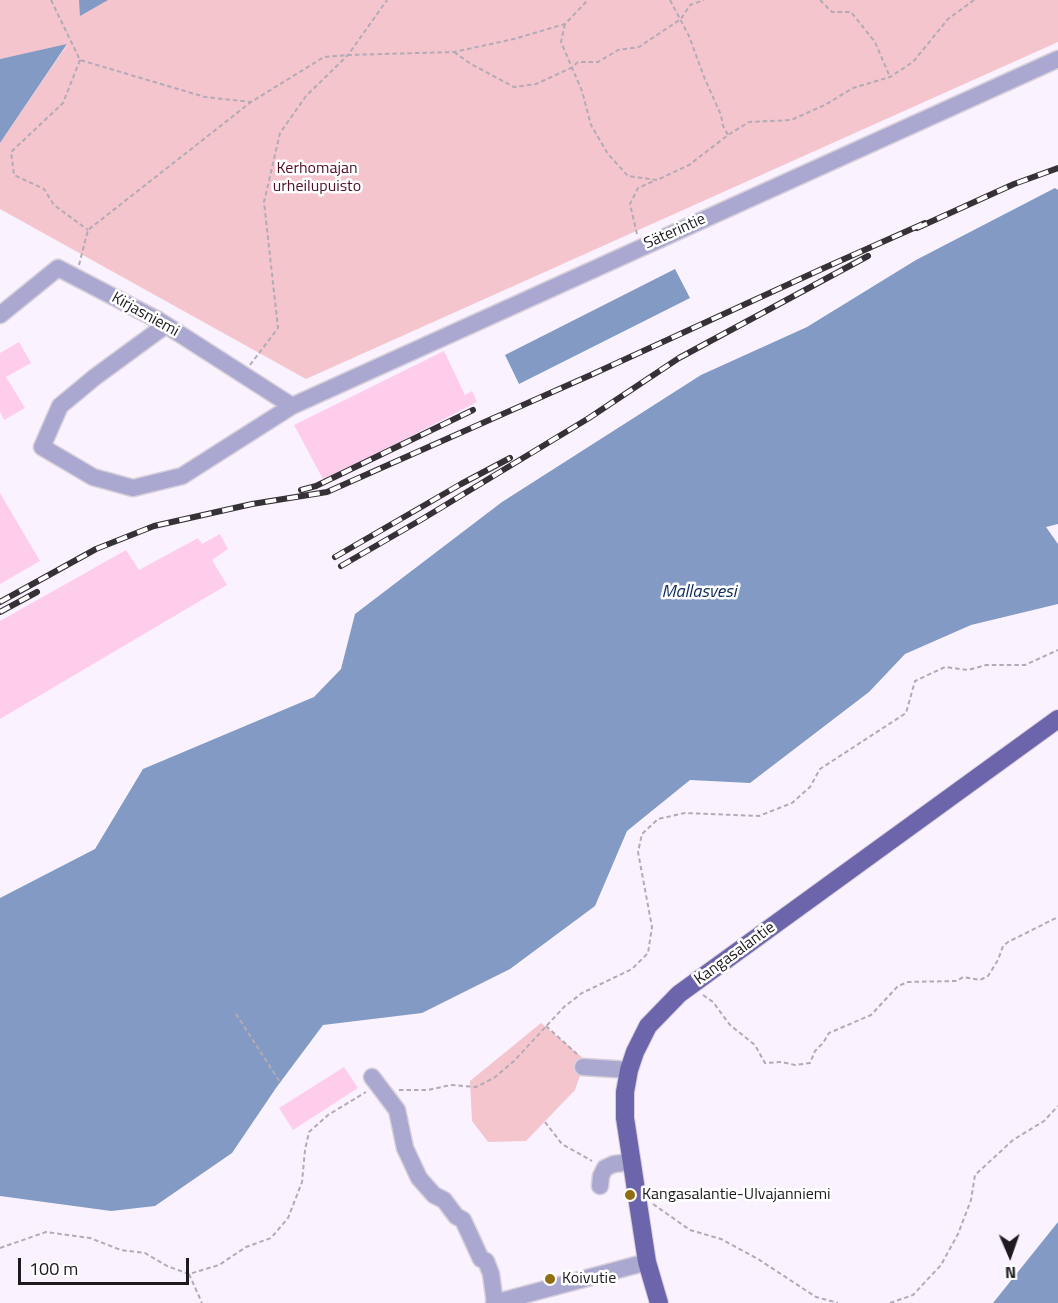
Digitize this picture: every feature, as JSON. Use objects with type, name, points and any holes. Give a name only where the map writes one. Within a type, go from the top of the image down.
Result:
[{"type":"main road","name":"Kangasalantie","points":[[659,1303],[647,1262],[626,1118],[625,1092],[629,1070],[648,1026],[679,994],[1058,719]]},
{"type":"street","name":"Säterintie","points":[[166,325],[60,406],[42,447],[93,477],[133,488],[182,476],[292,406],[1058,59]]},
{"type":"street","name":"Kirjasniemi","points":[[0,315],[58,268],[166,325],[292,406]]},
{"type":"street","points":[[583,1067],[629,1070]]},
{"type":"street","points":[[377,1084],[397,1110],[405,1148],[419,1178],[434,1196],[444,1200],[462,1220],[481,1259],[486,1262],[491,1274],[494,1303],[538,1298],[647,1262]]},
{"type":"street","points":[[600,1186],[605,1168],[632,1162]]},
{"type":"path","points":[[51,0],[80,60],[63,103],[11,152],[14,175],[44,189],[54,205],[88,230]]},
{"type":"path","points":[[243,375],[278,328],[264,202],[280,133],[306,96],[348,55],[387,0]]},
{"type":"path","points":[[75,277],[88,230],[251,102],[324,57],[454,52],[514,39],[565,24],[588,0]]},
{"type":"path","points":[[670,0],[689,36],[728,135]]},
{"type":"path","points":[[454,52],[514,87],[536,84],[572,68],[578,62],[598,62],[618,50],[639,48],[681,19],[690,5],[704,0]]},
{"type":"path","points":[[820,0],[832,12],[851,12],[875,42],[890,76]]},
{"type":"path","points":[[641,248],[630,204],[638,188],[689,165],[749,122],[791,120],[825,105],[853,88],[890,76],[914,62],[948,19],[974,0]]},
{"type":"path","points":[[565,24],[561,42],[582,91],[591,125],[608,154],[628,176],[657,180]]},
{"type":"path","points":[[80,60],[206,97],[251,102]]},
{"type":"path","points":[[0,1248],[46,1232],[90,1238],[121,1250],[145,1252],[167,1266],[189,1274],[219,1265],[246,1247],[272,1238],[288,1218],[302,1182],[309,1132],[328,1115],[377,1084],[428,1090],[451,1085],[476,1087],[494,1078],[514,1061],[564,1007],[582,993],[632,969],[648,953],[652,927],[638,852],[642,834],[658,819],[684,813],[759,816],[792,803],[810,787],[820,769],[906,713],[915,681],[945,667],[969,670],[986,665],[1025,664],[1058,650]]},
{"type":"path","points":[[691,986],[713,1002],[730,1025],[755,1045],[765,1063],[782,1062],[795,1065],[810,1063],[815,1051],[829,1033],[871,1015],[898,986],[908,982],[957,981],[963,977],[980,980],[988,976],[1003,946],[1058,917]]},
{"type":"path","points":[[236,1014],[280,1082]]},
{"type":"path","points":[[546,1026],[583,1058],[583,1067]]},
{"type":"path","points":[[890,1303],[913,1295],[941,1265],[958,1234],[971,1200],[975,1175],[1013,1140],[1044,1121],[1058,1106]]},
{"type":"path","points":[[545,1122],[562,1144],[605,1168]]},
{"type":"path","points":[[650,1210],[649,1204],[652,1203],[690,1230],[721,1239],[758,1259],[816,1297],[838,1303]]},
{"type":"path","points":[[189,1274],[202,1303]]},
{"type":"green space","name":"Kerhomajan urheilupuisto","points":[[0,0],[1058,0],[1058,42],[306,379],[0,209],[0,143],[67,45],[0,59]]},
{"type":"green space","points":[[541,1023],[583,1058],[583,1067],[575,1090],[526,1141],[488,1142],[472,1121],[470,1081]]},
{"type":"water","points":[[79,0],[108,0],[80,16]]},
{"type":"water","points":[[67,44],[0,143],[0,59]]},
{"type":"water","name":"Mallasvesi","points":[[1055,188],[1058,190],[1058,524],[1046,527],[1058,544],[1058,604],[971,625],[905,654],[869,692],[750,783],[690,780],[627,831],[595,906],[510,969],[422,1013],[323,1025],[276,1088],[232,1153],[155,1206],[111,1211],[0,1196],[0,898],[95,849],[143,769],[314,697],[341,669],[355,614],[502,502],[701,375],[807,327],[916,260]]},
{"type":"water","points":[[675,269],[690,298],[519,384],[505,355]]},
{"type":"water","points":[[1058,1222],[1058,1303],[993,1303]]},
{"type":"building","points":[[19,342],[31,363],[6,377],[25,408],[4,420],[0,412],[0,353]]},
{"type":"building","points":[[444,351],[465,395],[472,391],[477,402],[324,481],[294,425]]},
{"type":"building","points":[[0,493],[40,561],[0,584]]},
{"type":"building","points":[[220,534],[228,549],[212,560],[227,585],[0,719],[0,621],[126,550],[139,570],[198,538],[202,544]]},
{"type":"building","points":[[344,1067],[358,1088],[293,1130],[279,1108]]},
{"type":"railway","points":[[917,228],[1014,184],[1058,168]]},
{"type":"railway","points":[[0,602],[96,549],[154,526],[252,504],[327,492],[925,223]]},
{"type":"railway","points":[[341,566],[589,418],[679,358],[868,256]]},
{"type":"railway","points":[[301,490],[316,486],[473,410]]},
{"type":"railway","points":[[335,557],[510,458]]},
{"type":"railway","points":[[0,612],[37,592]]},
{"type":"place","name":"Kangasalantie-Ulvajanniemi","points":[[630,1195]]},
{"type":"place","name":"Koivutie","points":[[550,1279]]}]
